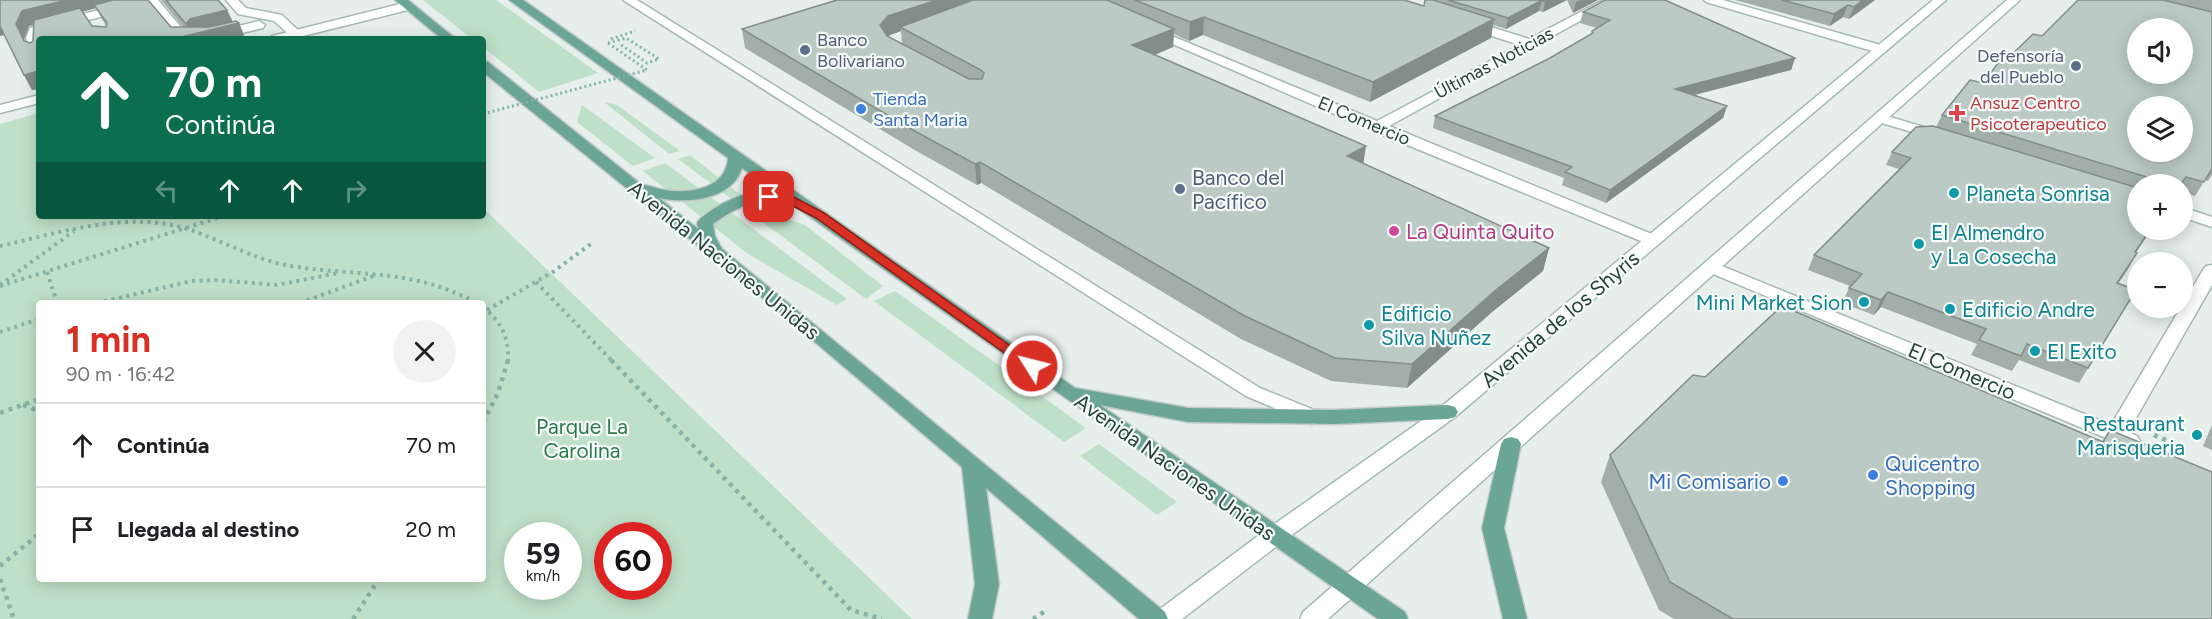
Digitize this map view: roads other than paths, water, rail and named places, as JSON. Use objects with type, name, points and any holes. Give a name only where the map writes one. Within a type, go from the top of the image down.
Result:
[{"type":"main road","points":[[36,46],[32,38],[34,31],[152,0],[182,36]]},
{"type":"main road","points":[[231,0],[242,11],[278,18],[296,34]]},
{"type":"main road","name":"Avenida Naciones Unidas","points":[[515,0],[1069,393],[1396,619]]},
{"type":"main road","points":[[629,0],[1253,392],[1312,417]]},
{"type":"main road","name":"Últimas Noticias","points":[[1376,127],[1612,0]]},
{"type":"main road","points":[[1710,0],[1880,49]]},
{"type":"main road","name":"Avenida de los Shyris","points":[[1165,619],[1274,536],[1448,412],[1940,0]]},
{"type":"main road","points":[[1312,619],[2014,0]]},
{"type":"main road","points":[[288,36],[405,3],[446,36]]},
{"type":"main road","points":[[90,15],[102,31]]},
{"type":"main road","points":[[1460,21],[1531,44]]},
{"type":"main road","points":[[213,36],[259,25]]},
{"type":"main road","name":"El Comercio","points":[[1139,27],[1653,242]]},
{"type":"main road","name":"Avenida Naciones Unidas","points":[[486,67],[715,250],[1156,619]]},
{"type":"main road","points":[[0,109],[36,100]]},
{"type":"main road","points":[[1880,118],[1950,139]]},
{"type":"main road","points":[[615,171],[663,196],[692,195],[720,186],[732,176],[736,157]]},
{"type":"main road","points":[[715,250],[707,236],[705,223],[715,214],[739,201],[769,197],[788,199],[820,216]]},
{"type":"main road","points":[[2193,216],[2212,222]]},
{"type":"main road","name":"El Comercio","points":[[1712,267],[2116,435],[2150,441]]},
{"type":"main road","points":[[2116,435],[2212,270]]},
{"type":"main road","points":[[1069,393],[1188,415],[1312,417],[1448,412]]},
{"type":"main road","points":[[1511,444],[1493,528],[1515,619]]},
{"type":"main road","points":[[972,466],[987,584],[980,619]]},
{"type":"place","name":"Banco Bolivariano","points":[[805,50]]},
{"type":"place","name":"Defensoría del Pueblo","points":[[2076,66]]},
{"type":"place","name":"Tienda Santa Maria","points":[[861,109]]},
{"type":"place","name":"Ansuz Centro Psicoterapeutico","points":[[1957,113]]},
{"type":"place","name":"Banco del Pacífico","points":[[1180,189]]},
{"type":"place","name":"Planeta Sonrisa","points":[[1954,193]]},
{"type":"place","name":"La Quinta Quito","points":[[1394,231]]},
{"type":"place","name":"El Almendro y La Cosecha","points":[[1919,244]]},
{"type":"place","name":"Mini Market Sion","points":[[1864,302]]},
{"type":"place","name":"Edificio Andre","points":[[1950,309]]},
{"type":"place","name":"Edificio Silva Nuñez","points":[[1369,325]]},
{"type":"place","name":"El Exito","points":[[2035,351]]},
{"type":"place","name":"Restaurant Marisqueria","points":[[2197,435]]},
{"type":"place","name":"Quicentro Shopping","points":[[1873,475]]},
{"type":"place","name":"Mi Comisario","points":[[1783,481]]},
{"type":"park label","name":"Parque La Carolina","points":[[582,438]]}]
